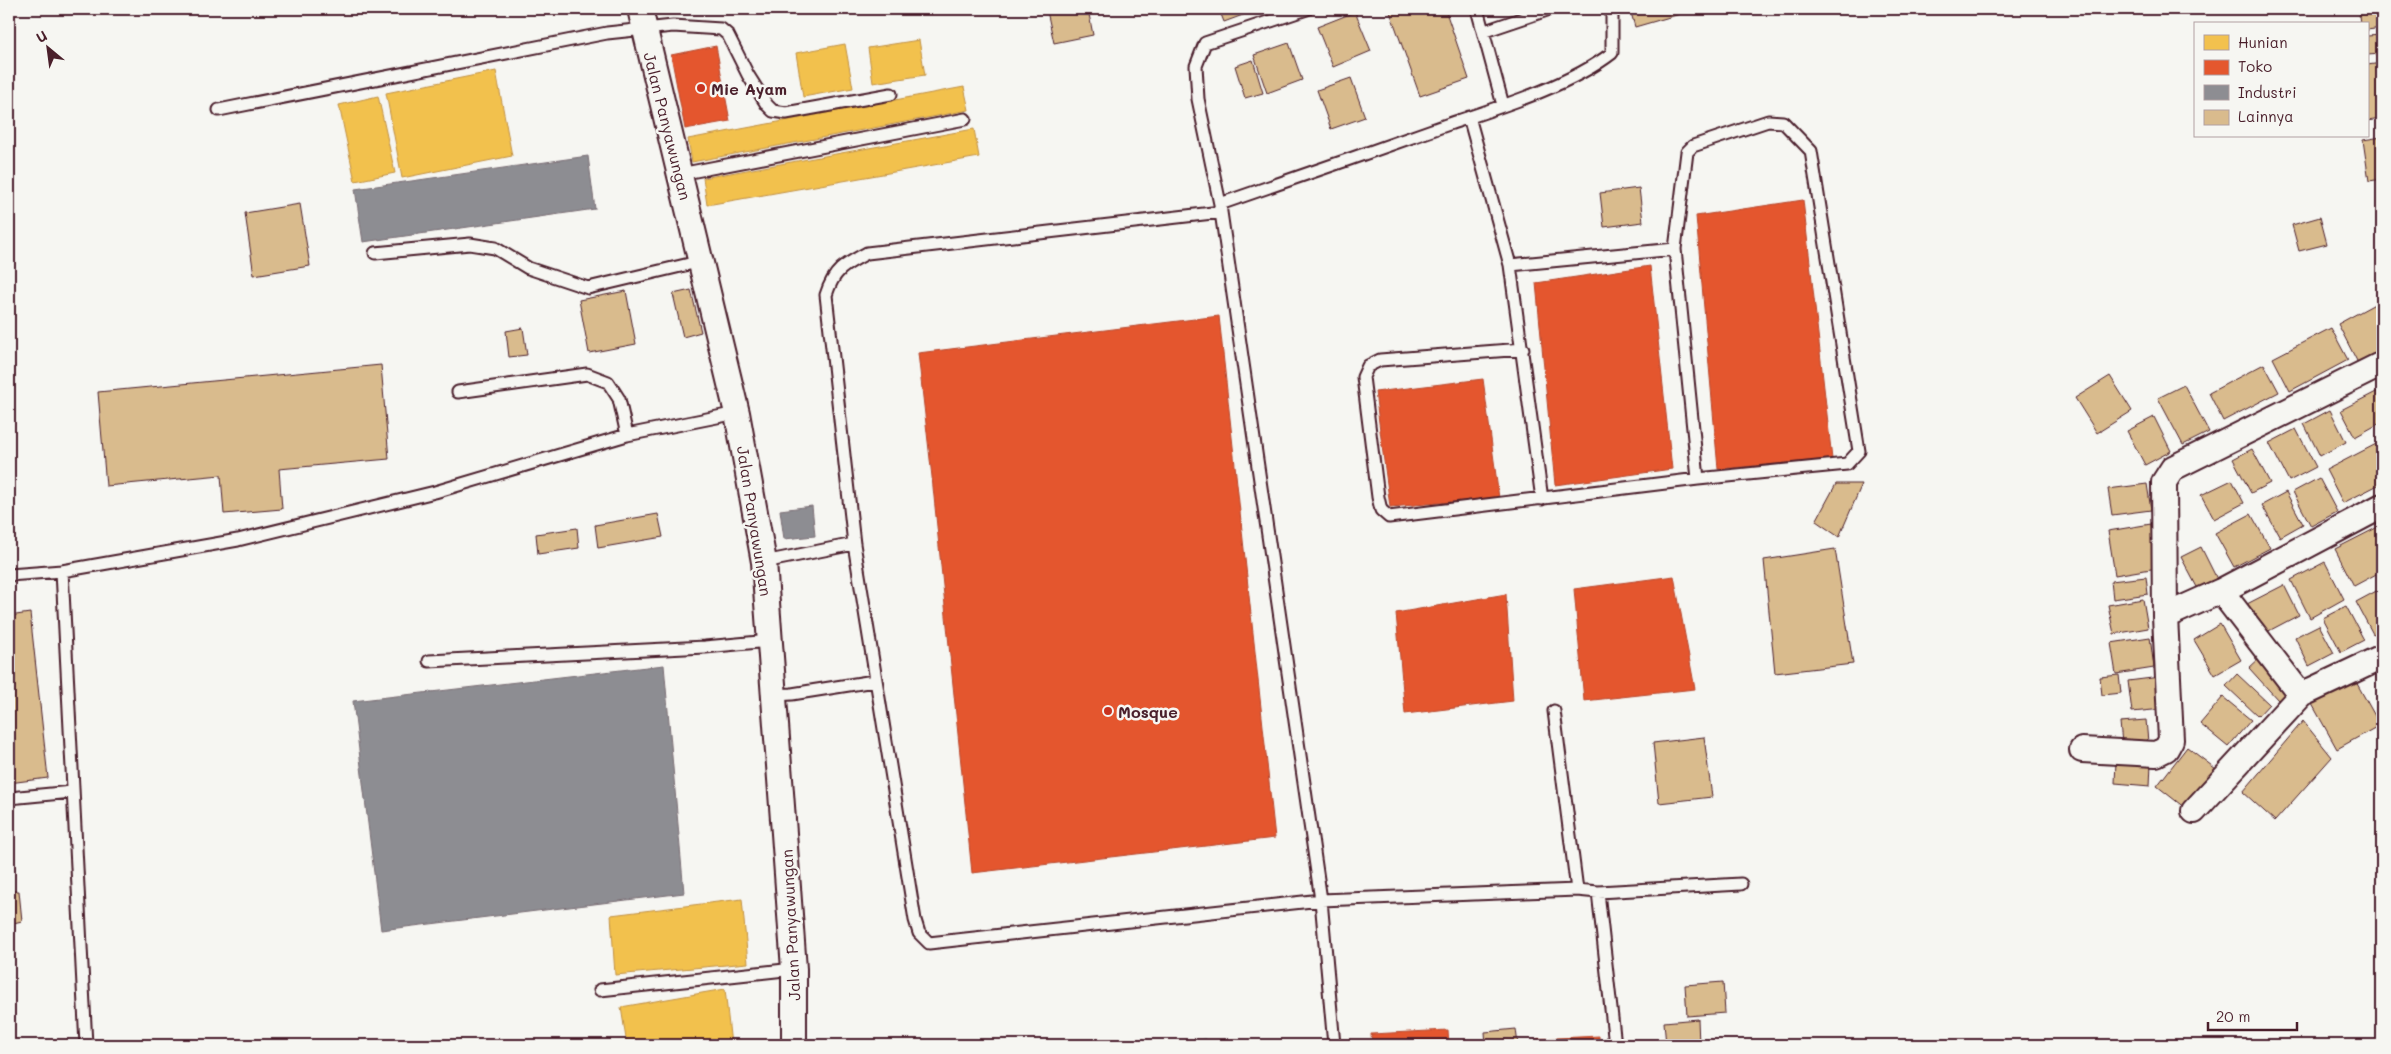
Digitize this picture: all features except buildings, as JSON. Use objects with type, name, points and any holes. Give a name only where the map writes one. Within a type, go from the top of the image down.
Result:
[{"type":"street","name":"Jalan Panyawungan","points":[[642,20],[702,261],[737,413],[764,562],[794,969],[794,1045]]},
{"type":"street","points":[[2082,750],[2156,754],[2166,749],[2171,740],[2165,616],[2164,482],[2174,468],[2382,364]]},
{"type":"street","points":[[2165,616],[2220,591],[2382,506]]},
{"type":"street","points":[[2220,591],[2301,695]]},
{"type":"street","points":[[2194,811],[2301,695],[2382,657]]},
{"type":"lane","points":[[1307,9],[1206,43],[1196,66],[1198,99],[1220,208],[1321,900],[1334,1045]]},
{"type":"lane","points":[[1477,9],[1485,31],[1503,105]]},
{"type":"lane","points":[[1485,31],[1550,9]]},
{"type":"lane","points":[[1612,9],[1612,53],[1596,66],[1576,76],[1469,118],[1220,208],[867,253],[846,264],[831,279],[826,295],[854,544],[874,681],[915,920],[919,933],[929,943],[1321,900],[1577,890],[1598,892],[1741,884]]},
{"type":"lane","points":[[219,110],[607,33],[642,20],[672,26],[720,29],[728,35],[748,75],[767,105],[773,111],[786,113],[891,94]]},
{"type":"lane","points":[[1469,118],[1510,265],[1542,499]]},
{"type":"lane","points":[[680,174],[965,119]]},
{"type":"lane","points":[[1523,349],[1380,360],[1368,366],[1363,377],[1378,497],[1381,510],[1389,517],[1698,479],[1847,464],[1859,451],[1810,150],[1783,122],[1768,121],[1693,146],[1687,152],[1675,249],[1698,479]]},
{"type":"lane","points":[[375,253],[470,244],[495,248],[528,268],[588,288],[702,261]]},
{"type":"lane","points":[[1510,265],[1675,249]]},
{"type":"lane","points":[[458,392],[587,374],[608,382],[619,399],[627,435]]},
{"type":"lane","points":[[9,575],[62,572],[247,538],[435,492],[627,435],[737,413]]},
{"type":"lane","points":[[764,562],[854,544]]},
{"type":"lane","points":[[62,572],[86,1045]]},
{"type":"lane","points":[[429,661],[705,647],[770,640]]},
{"type":"lane","points":[[775,695],[874,681]]},
{"type":"lane","points":[[1554,710],[1577,890]]},
{"type":"lane","points":[[9,798],[72,792]]},
{"type":"lane","points":[[1598,892],[1615,1045]]},
{"type":"lane","points":[[600,990],[794,969]]},
{"type":"water","points":[[1206,1039],[1206,1045],[1150,1045]]},
{"type":"place","name":"Mie Ayam","points":[[701,88]]},
{"type":"place","name":"Mosque","points":[[1108,711]]}]
